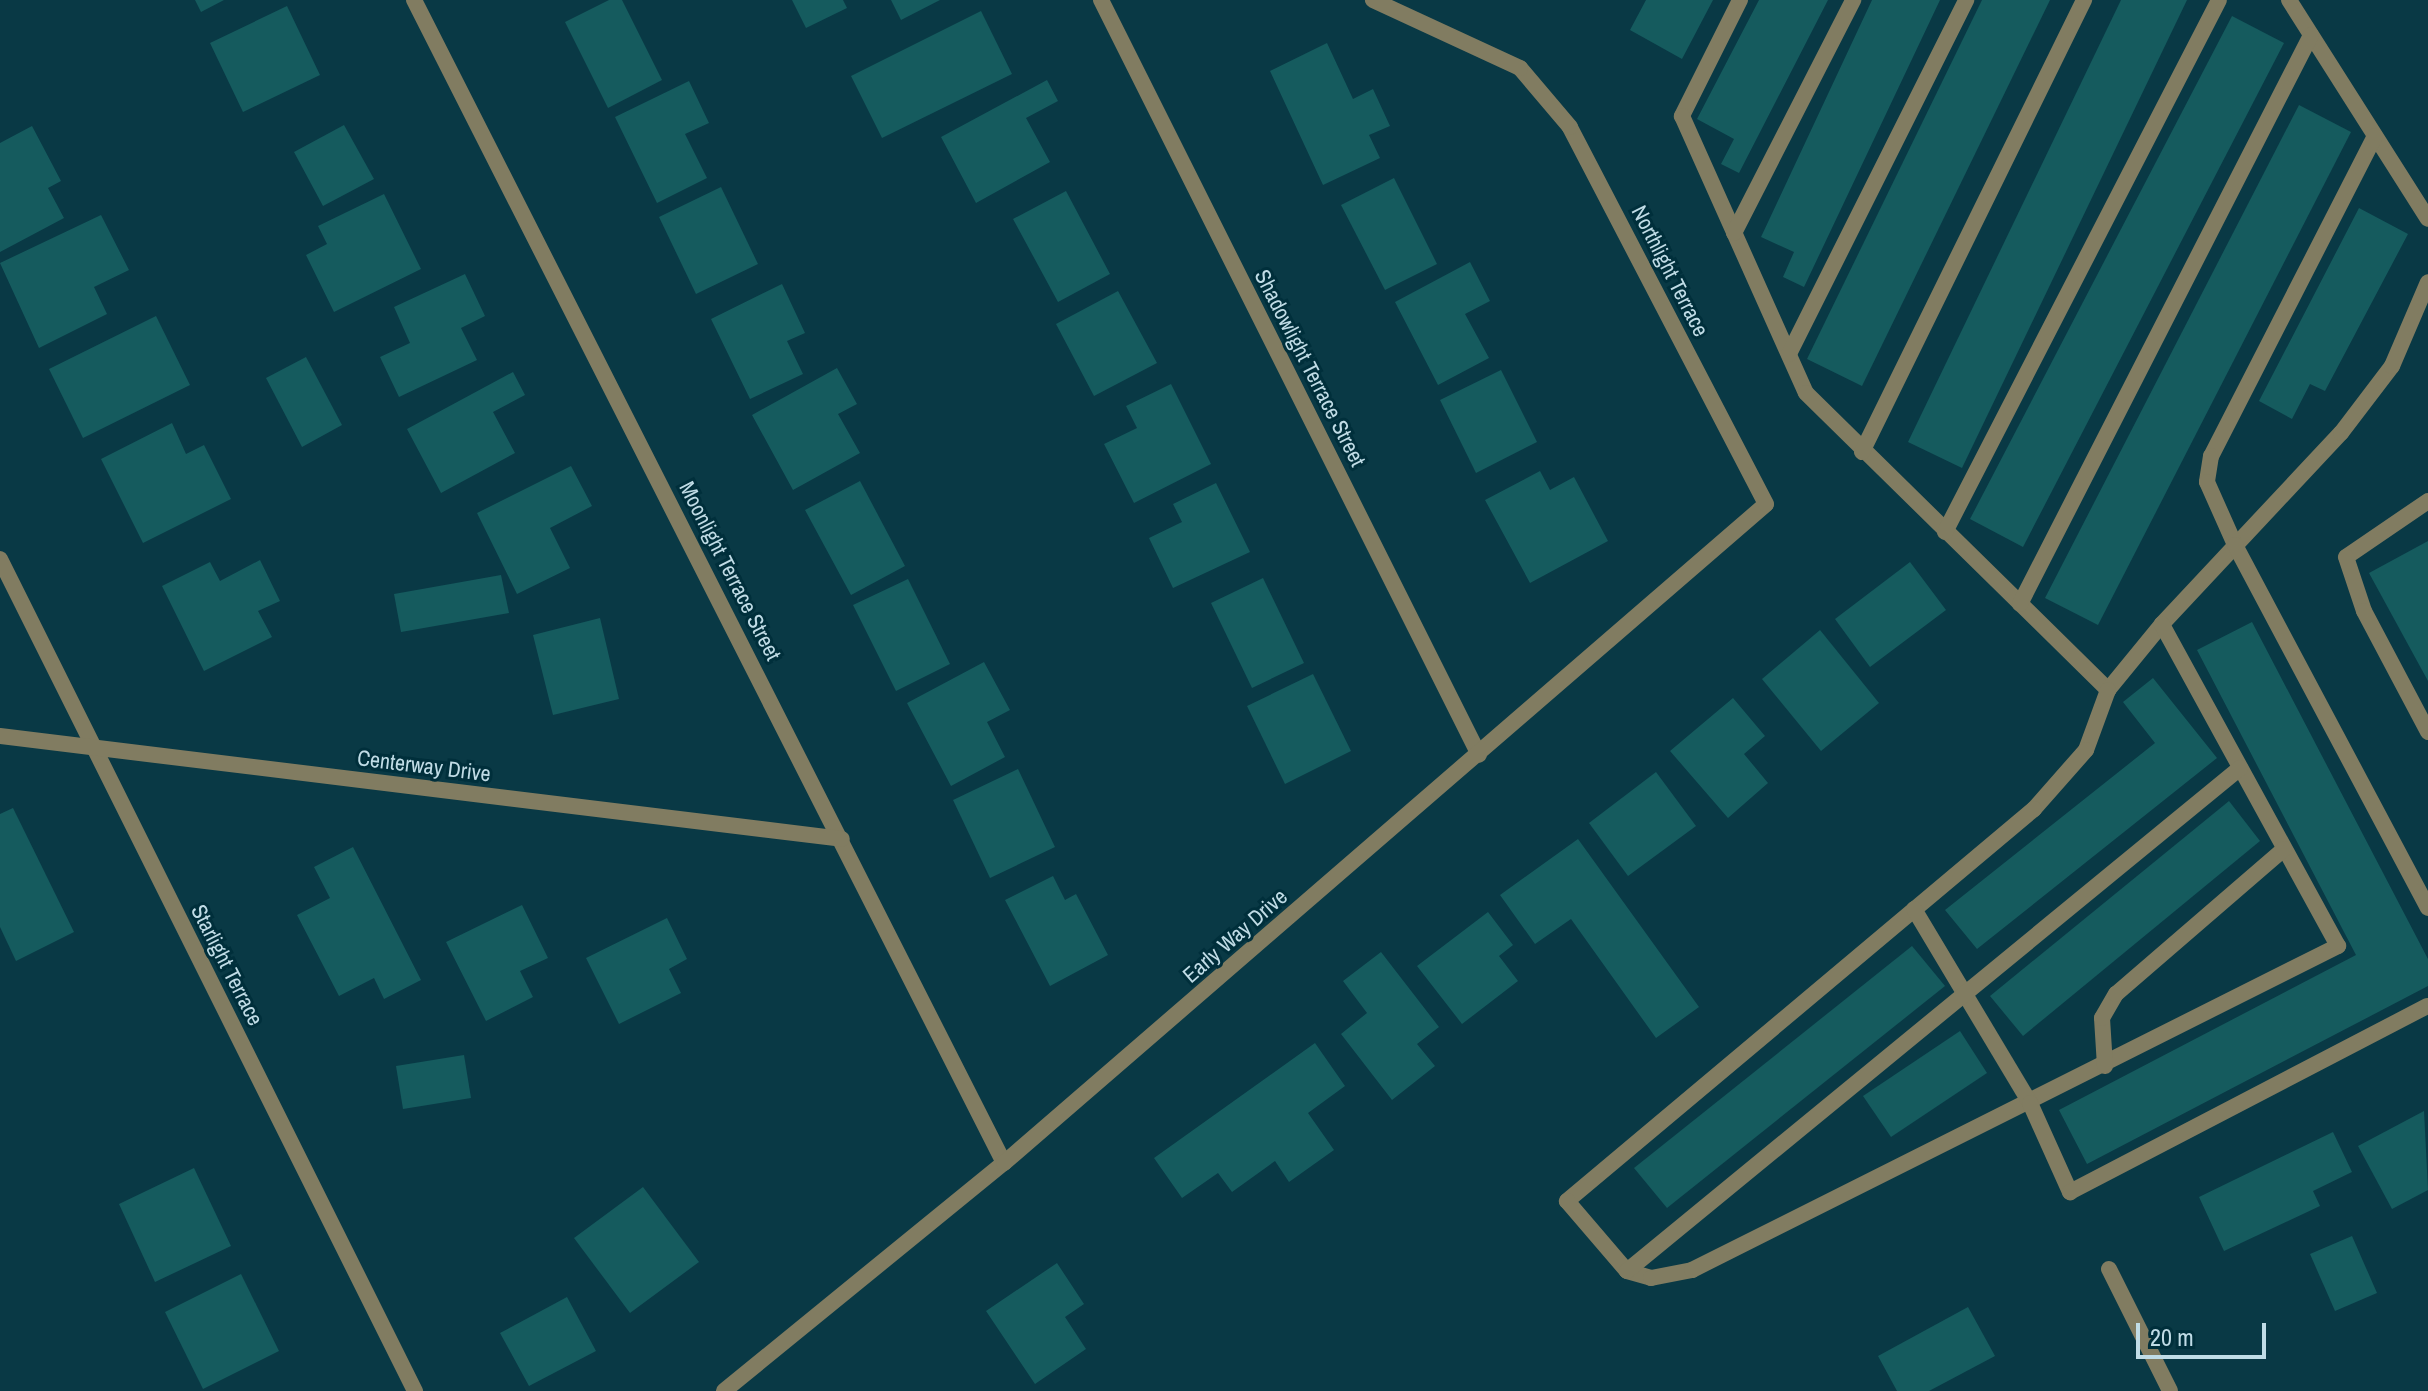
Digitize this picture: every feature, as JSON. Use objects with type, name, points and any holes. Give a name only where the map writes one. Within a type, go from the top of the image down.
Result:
[{"type":"street","name":"Moonlight Terrace Street","points":[[414,0],[1004,1163]]},
{"type":"street","name":"Shadowlight Terrace Street","points":[[1101,0],[1479,755]]},
{"type":"street","name":"Northlight Terrace","points":[[1373,0],[1520,68],[1570,127],[1766,504]]},
{"type":"street","points":[[1740,0],[1682,116],[1806,393],[1862,452],[2108,690]]},
{"type":"street","points":[[1734,233],[1853,0]]},
{"type":"street","points":[[1789,354],[1966,0]]},
{"type":"street","points":[[1862,452],[2084,0]]},
{"type":"street","points":[[1945,532],[2219,0]]},
{"type":"street","points":[[2289,0],[2428,219]]},
{"type":"street","points":[[2020,604],[2311,35]]},
{"type":"street","points":[[2375,136],[2211,456],[2207,482],[2235,545],[2428,908]]},
{"type":"street","points":[[2162,624],[2338,946],[2105,1066],[1692,1270],[1651,1278],[1627,1271],[1567,1201],[2034,809],[2086,750],[2108,690],[2162,624],[2341,433],[2392,366],[2428,282]]},
{"type":"street","points":[[2428,501],[2346,557],[2364,611],[2428,732]]},
{"type":"street","name":"Early Way Drive","points":[[724,1391],[1004,1163],[1766,504]]},
{"type":"street","name":"Starlight Terrace","points":[[0,559],[415,1391]]},
{"type":"street","name":"Centerway Drive","points":[[0,736],[842,839]]},
{"type":"street","points":[[1627,1271],[2240,768]]},
{"type":"street","points":[[2105,1066],[2102,1018],[2116,994],[2284,849]]},
{"type":"street","points":[[1914,909],[1967,990],[2030,1103],[2070,1192],[2428,1006]]},
{"type":"street","points":[[2109,1269],[2170,1391]]},
{"type":"building","points":[[195,0],[224,0],[201,12]]},
{"type":"building","points":[[609,0],[622,0],[662,80],[608,108],[565,22]]},
{"type":"building","points":[[792,0],[843,0],[847,8],[806,28]]},
{"type":"building","points":[[891,0],[940,0],[901,20]]},
{"type":"building","points":[[1646,0],[1713,0],[1682,59],[1630,30]]},
{"type":"building","points":[[1759,0],[1828,0],[1739,173],[1721,164],[1734,139],[1697,119]]},
{"type":"building","points":[[1872,0],[1940,0],[1804,287],[1783,277],[1794,252],[1761,237]]},
{"type":"building","points":[[1982,0],[2050,0],[1862,386],[1807,359]]},
{"type":"building","points":[[2121,0],[2187,0],[1962,468],[1908,442]]},
{"type":"building","points":[[287,6],[320,75],[243,112],[210,43]]},
{"type":"building","points":[[981,11],[1012,74],[882,138],[851,76]]},
{"type":"building","points":[[2232,16],[2284,43],[2023,547],[1970,519]]},
{"type":"building","points":[[1327,43],[1353,99],[1373,89],[1390,126],[1369,135],[1380,158],[1323,185],[1270,71]]},
{"type":"building","points":[[1047,80],[1058,101],[1026,118],[1050,162],[976,203],[941,137]]},
{"type":"building","points":[[689,81],[709,123],[685,134],[707,178],[657,203],[615,117]]},
{"type":"building","points":[[2299,105],[2351,132],[2098,625],[2045,598]]},
{"type":"building","points":[[344,125],[374,179],[323,206],[294,152]]},
{"type":"building","points":[[32,126],[61,181],[48,188],[64,218],[0,252],[0,143]]},
{"type":"building","points":[[1394,178],[1437,264],[1385,290],[1341,205]]},
{"type":"building","points":[[721,187],[758,264],[696,294],[659,217]]},
{"type":"building","points":[[1066,191],[1110,274],[1058,302],[1013,219]]},
{"type":"building","points":[[384,194],[421,269],[334,312],[306,255],[327,244],[318,226]]},
{"type":"building","points":[[2359,208],[2408,234],[2325,391],[2310,384],[2292,419],[2259,401]]},
{"type":"building","points":[[101,215],[129,270],[94,287],[107,314],[39,348],[0,263]]},
{"type":"building","points":[[1470,262],[1490,301],[1465,314],[1489,358],[1438,385],[1395,302]]},
{"type":"building","points":[[465,274],[485,316],[461,328],[477,360],[399,397],[380,357],[410,343],[394,307]]},
{"type":"building","points":[[782,284],[805,333],[787,341],[803,374],[750,399],[711,319]]},
{"type":"building","points":[[1118,291],[1157,363],[1094,396],[1056,324]]},
{"type":"building","points":[[156,316],[190,385],[83,438],[49,369]]},
{"type":"building","points":[[306,357],[342,425],[302,447],[266,378]]},
{"type":"building","points":[[837,368],[857,404],[838,414],[860,453],[793,490],[752,415]]},
{"type":"building","points":[[1501,370],[1537,442],[1476,473],[1440,400]]},
{"type":"building","points":[[513,372],[525,395],[493,412],[515,453],[441,493],[407,429]]},
{"type":"building","points":[[1171,384],[1211,464],[1134,503],[1104,444],[1137,428],[1126,406]]},
{"type":"building","points":[[172,423],[186,454],[204,445],[231,499],[143,543],[101,459]]},
{"type":"building","points":[[571,466],[592,506],[550,528],[570,568],[517,594],[477,513]]},
{"type":"building","points":[[1540,471],[1550,490],[1574,477],[1608,541],[1530,583],[1485,500]]},
{"type":"building","points":[[860,481],[905,566],[851,595],[805,510]]},
{"type":"building","points":[[1216,483],[1250,552],[1173,588],[1149,538],[1182,522],[1173,504]]},
{"type":"building","points":[[2428,541],[2428,681],[2369,573]]},
{"type":"building","points":[[260,560],[280,601],[258,611],[272,637],[204,671],[162,586],[210,562],[220,581]]},
{"type":"building","points":[[1910,562],[1946,610],[1870,667],[1835,619]]},
{"type":"building","points":[[501,575],[509,613],[401,632],[394,594]]},
{"type":"building","points":[[1263,578],[1304,663],[1252,688],[1211,603]]},
{"type":"building","points":[[908,579],[950,664],[896,691],[853,605]]},
{"type":"building","points":[[600,618],[619,699],[553,715],[533,635]]},
{"type":"building","points":[[2252,622],[2428,959],[2428,986],[2087,1164],[2059,1110],[2356,955],[2197,650]]},
{"type":"building","points":[[1820,630],[1879,703],[1821,751],[1762,679]]},
{"type":"building","points":[[984,662],[1010,710],[987,722],[1005,757],[951,786],[907,703]]},
{"type":"building","points":[[1313,674],[1351,751],[1285,784],[1247,706]]},
{"type":"building","points":[[2153,678],[2217,758],[1977,949],[1945,910],[2155,743],[2123,702]]},
{"type":"building","points":[[1733,698],[1765,736],[1744,754],[1768,783],[1728,818],[1670,751]]},
{"type":"building","points":[[1018,769],[1055,847],[990,878],[953,800]]},
{"type":"building","points":[[1656,772],[1696,826],[1628,876],[1589,823]]},
{"type":"building","points":[[2229,801],[2260,841],[2023,1036],[1990,996]]},
{"type":"building","points":[[13,808],[74,932],[16,961],[0,927],[0,814]]},
{"type":"building","points":[[1578,839],[1699,1007],[1656,1038],[1571,919],[1535,944],[1500,895]]},
{"type":"building","points":[[353,847],[421,980],[384,999],[374,978],[339,996],[297,915],[330,898],[314,867]]},
{"type":"building","points":[[1053,876],[1065,900],[1076,894],[1108,955],[1050,986],[1005,900]]},
{"type":"building","points":[[522,905],[548,958],[520,971],[533,997],[486,1021],[446,942]]},
{"type":"building","points":[[1488,912],[1513,945],[1499,956],[1518,981],[1462,1024],[1417,966]]},
{"type":"building","points":[[667,918],[687,959],[669,969],[681,993],[619,1024],[586,958]]},
{"type":"building","points":[[1912,946],[1945,986],[1667,1208],[1634,1168]]},
{"type":"building","points":[[1381,952],[1439,1027],[1417,1044],[1435,1066],[1392,1100],[1341,1034],[1367,1013],[1343,981]]},
{"type":"building","points":[[1960,1031],[1987,1073],[1891,1137],[1863,1096]]},
{"type":"building","points":[[1315,1043],[1345,1086],[1308,1113],[1334,1150],[1289,1182],[1275,1161],[1232,1192],[1218,1173],[1182,1198],[1154,1158]]},
{"type":"building","points":[[464,1055],[471,1098],[403,1109],[396,1066]]},
{"type":"building","points":[[2424,1111],[2428,1190],[2392,1209],[2358,1146]]},
{"type":"building","points":[[2333,1132],[2352,1172],[2313,1191],[2320,1206],[2224,1251],[2199,1197]]},
{"type":"building","points":[[194,1168],[231,1246],[155,1282],[119,1204]]},
{"type":"building","points":[[643,1187],[699,1262],[630,1313],[574,1238]]},
{"type":"building","points":[[2352,1236],[2377,1293],[2335,1311],[2310,1254]]},
{"type":"building","points":[[1057,1263],[1084,1304],[1065,1317],[1086,1349],[1035,1384],[986,1311]]},
{"type":"building","points":[[241,1274],[279,1351],[203,1389],[165,1312]]},
{"type":"building","points":[[567,1297],[596,1351],[529,1386],[500,1333]]},
{"type":"building","points":[[1968,1307],[1995,1356],[1929,1391],[1897,1391],[1878,1356]]}]
